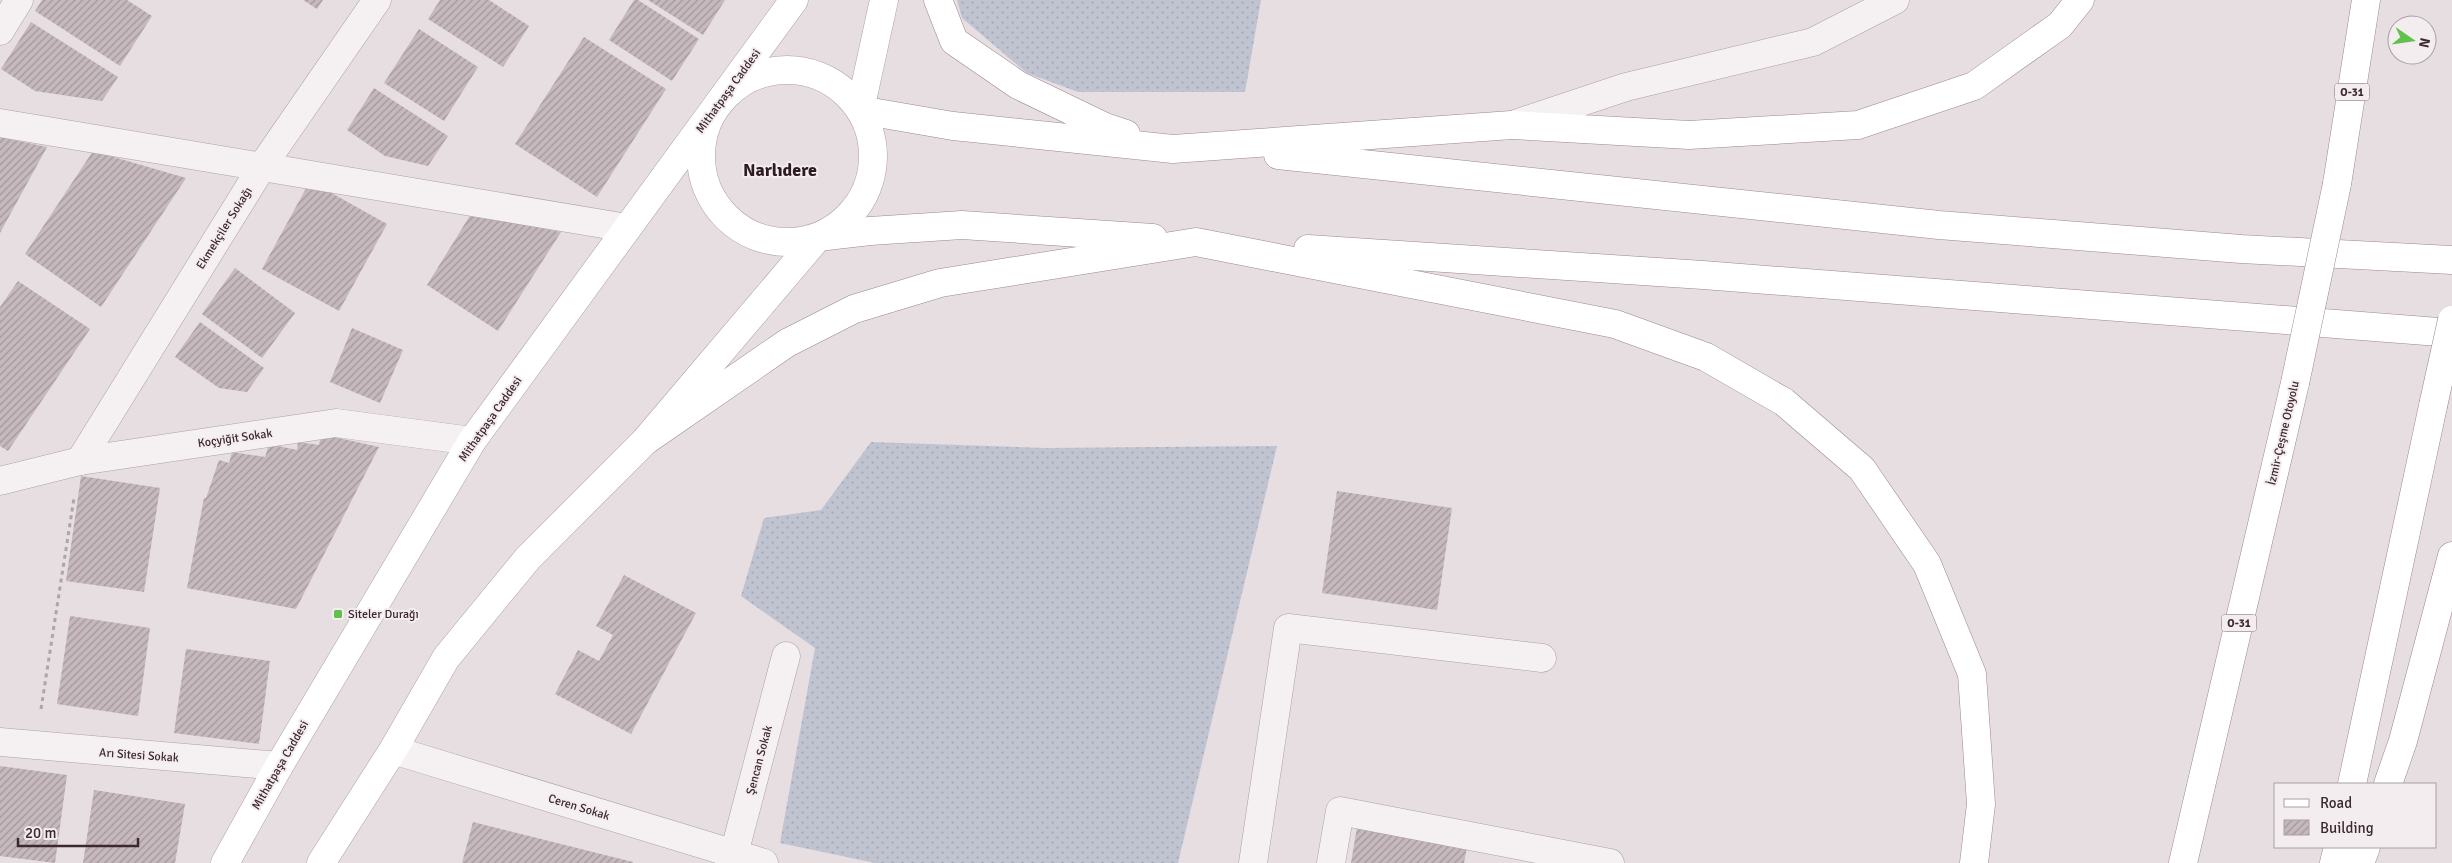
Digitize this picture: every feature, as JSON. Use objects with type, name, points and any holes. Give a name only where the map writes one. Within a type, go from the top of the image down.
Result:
[{"type":"main road","name":"Mithatpaşa Caddesi","points":[[225,863],[278,766],[472,441],[794,0]]},
{"type":"main road","points":[[860,110],[884,0]]},
{"type":"main road","points":[[938,0],[954,41],[1018,85],[1104,128],[1173,149]]},
{"type":"main road","points":[[860,110],[953,126],[1173,149],[1512,125],[1689,135],[1858,125],[1974,86],[2060,25],[2080,0]]},
{"type":"main road","name":"İzmir-Çeşme Otoyolu","points":[[2183,863],[2295,383],[2337,184],[2366,0]]},
{"type":"main road","points":[[321,863],[393,750],[446,658],[522,565],[645,442],[818,237],[840,225],[857,206],[868,183],[873,158],[870,133],[860,110],[841,89],[816,75],[788,70],[760,74],[735,87],[716,108],[704,132],[701,160],[706,186],[719,210],[739,228],[764,240],[791,243],[818,237],[870,231],[962,226],[1703,275],[2452,333]]},
{"type":"main road","points":[[1208,147],[1939,225],[2241,249],[2452,260]]},
{"type":"main road","points":[[645,442],[787,343],[854,308],[940,283],[1196,242],[1616,324],[1706,357],[1784,402],[1862,469],[1928,564],[1972,674],[1981,804],[1974,863]]},
{"type":"main road","points":[[2352,783],[2452,320]]},
{"type":"main road","points":[[2388,783],[2403,741],[2452,556]]},
{"type":"main road","points":[[2334,863],[2338,848]]},
{"type":"main road","points":[[2360,863],[2366,848]]},
{"type":"street","points":[[0,31],[19,0]]},
{"type":"street","name":"Ekmekçiler Sokağı","points":[[80,461],[263,165],[377,0]]},
{"type":"street","points":[[1512,125],[1626,87],[1813,42],[1895,0]]},
{"type":"street","points":[[0,122],[627,228]]},
{"type":"street","name":"Koçyiğit Sokak","points":[[0,481],[80,461],[336,423],[472,441]]},
{"type":"street","points":[[1253,863],[1288,628],[1542,658]]},
{"type":"street","name":"Şencan Sokak","points":[[731,859],[786,656]]},
{"type":"street","name":"Arı Sitesi Sokak","points":[[0,742],[36,747],[278,766]]},
{"type":"street","name":"Ceren Sokak","points":[[393,750],[731,859],[764,863]]},
{"type":"street","points":[[1331,863],[1340,812],[1610,863]]},
{"type":"path","points":[[36,747],[80,461]]},
{"type":"shaded area","points":[[957,0],[1261,0],[1245,92],[1078,92],[1027,73],[962,18]]},
{"type":"shaded area","points":[[871,442],[1046,448],[1277,446],[1178,863],[875,863],[780,843],[815,648],[741,596],[764,518],[821,510]]},
{"type":"building","points":[[42,0],[127,0],[152,16],[120,66],[35,11]]},
{"type":"building","points":[[303,0],[323,0],[317,9]]},
{"type":"building","points":[[440,0],[489,0],[529,26],[503,67],[428,19]]},
{"type":"building","points":[[634,0],[638,0],[699,39],[672,81],[609,40]]},
{"type":"building","points":[[648,0],[725,0],[703,35]]},
{"type":"building","points":[[31,22],[118,77],[102,101],[35,91],[1,69]]},
{"type":"building","points":[[419,29],[478,67],[444,121],[384,83]]},
{"type":"building","points":[[584,37],[666,89],[597,197],[515,144]]},
{"type":"building","points":[[374,88],[448,136],[428,166],[385,156],[347,130]]},
{"type":"building","points":[[0,137],[47,147],[0,233]]},
{"type":"building","points":[[93,151],[186,178],[101,307],[25,254]]},
{"type":"building","points":[[310,181],[387,224],[339,311],[262,269]]},
{"type":"building","points":[[471,214],[561,232],[498,331],[427,285]]},
{"type":"building","points":[[235,268],[295,313],[262,358],[202,314]]},
{"type":"building","points":[[18,281],[90,329],[8,451],[0,446],[0,307]]},
{"type":"building","points":[[200,322],[264,368],[247,392],[219,388],[175,357]]},
{"type":"building","points":[[352,328],[403,350],[380,403],[330,382]]},
{"type":"building","points":[[321,434],[379,447],[296,609],[187,588],[204,498],[206,498],[219,460],[229,463],[232,452],[265,457],[269,444],[297,450],[298,442],[319,445]]},
{"type":"building","points":[[81,476],[160,488],[144,592],[66,581]]},
{"type":"building","points":[[1337,491],[1452,508],[1437,610],[1322,593]]},
{"type":"building","points":[[624,575],[696,613],[631,734],[555,694],[578,650],[599,661],[613,635],[596,626]]},
{"type":"building","points":[[70,616],[150,628],[138,716],[57,704]]},
{"type":"building","points":[[186,649],[270,661],[259,744],[174,733]]},
{"type":"building","points":[[0,766],[67,775],[55,863],[0,856]]},
{"type":"building","points":[[94,790],[185,804],[175,863],[83,863]]},
{"type":"building","points":[[473,822],[633,862],[633,863],[462,863]]},
{"type":"building","points":[[1357,827],[1467,847],[1464,863],[1351,863]]},
{"type":"place","name":"Siteler Durağı","points":[[338,614]]},
{"type":"district","name":"Narlıdere","points":[[780,170]]}]
